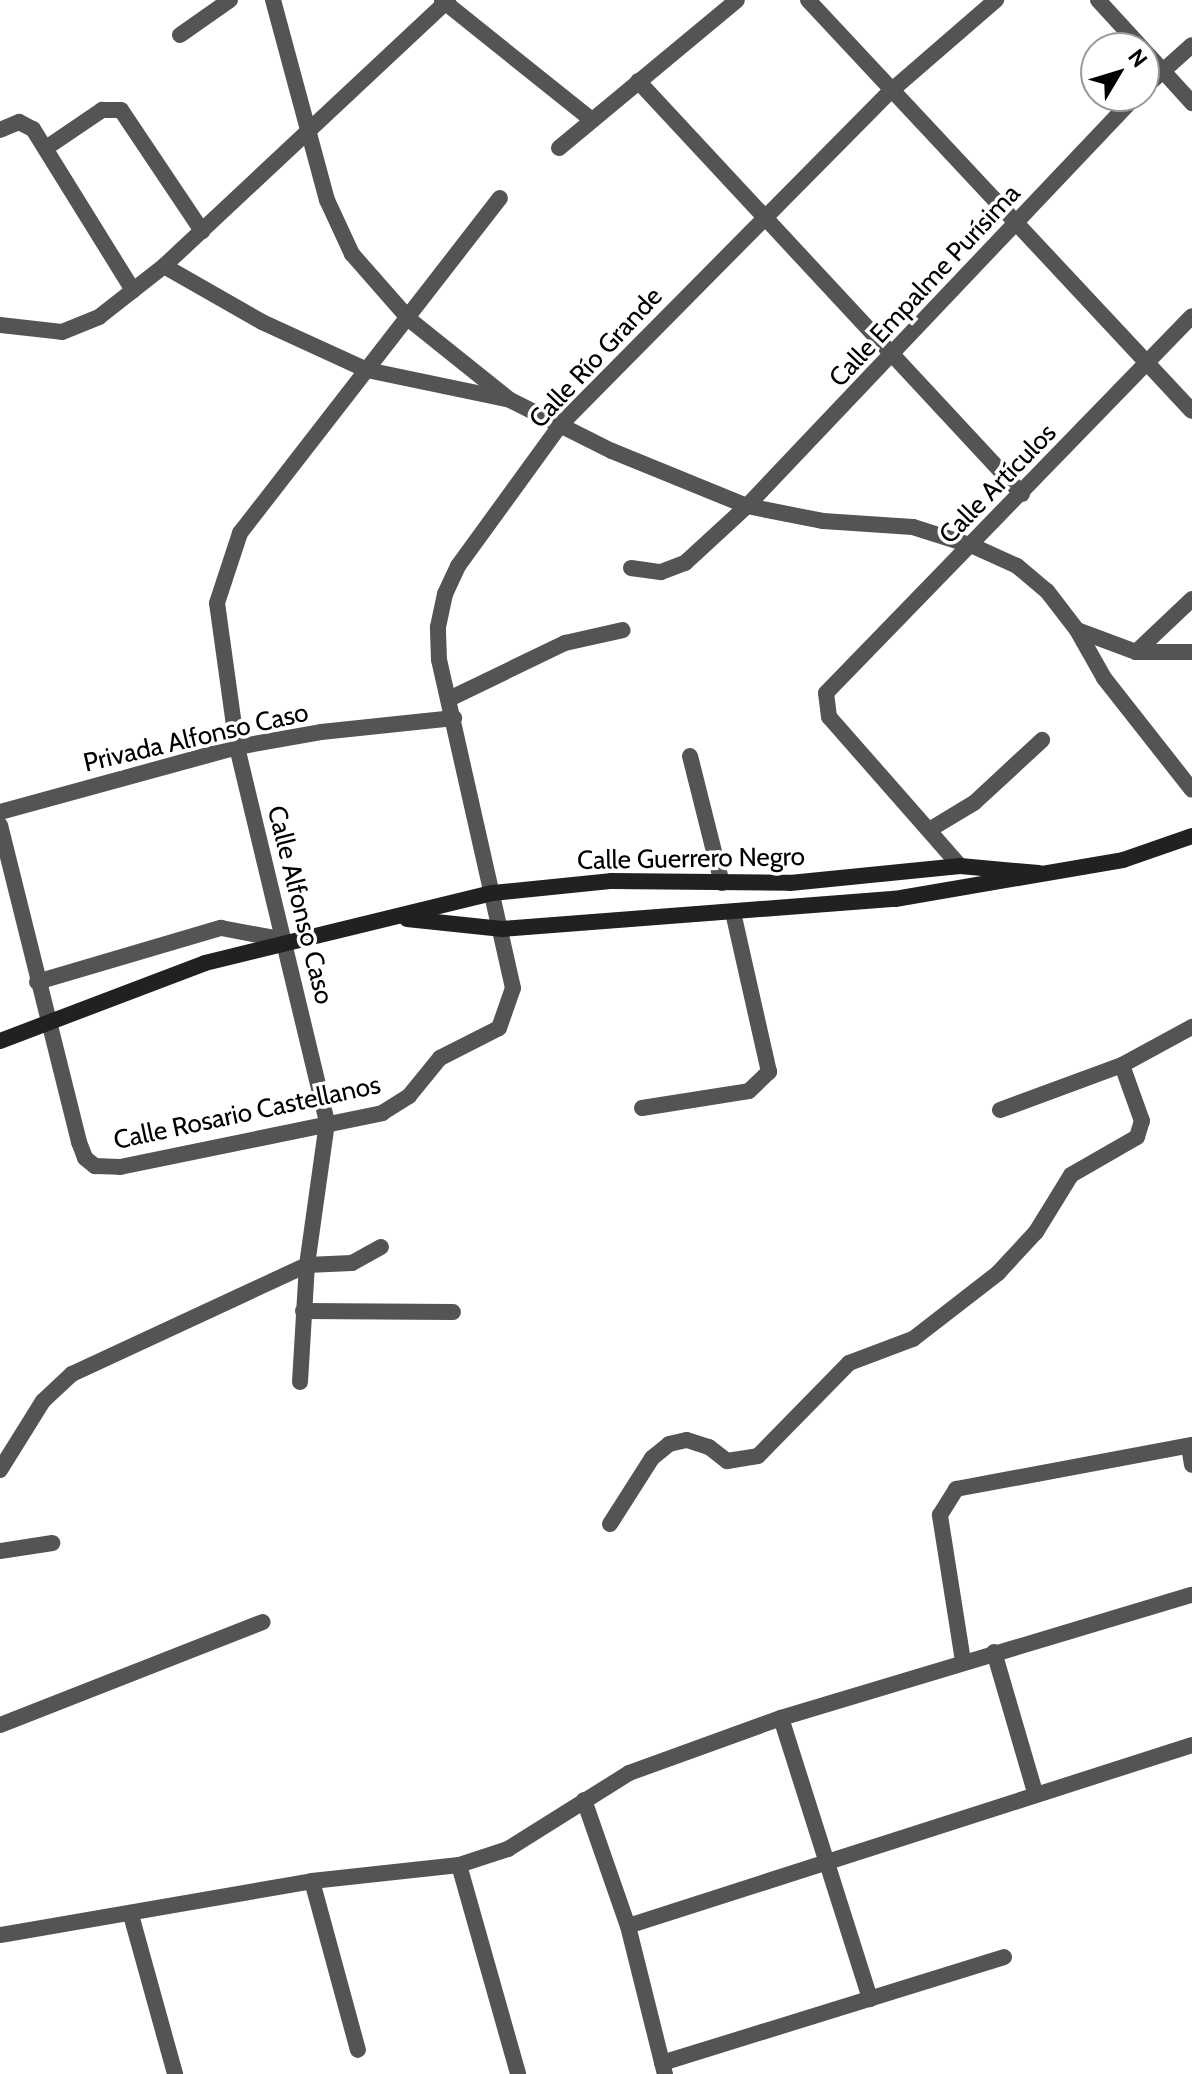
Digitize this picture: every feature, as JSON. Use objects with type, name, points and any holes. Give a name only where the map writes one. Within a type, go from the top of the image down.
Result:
[{"type":"street","points":[[180,35],[230,0]]},
{"type":"street","points":[[273,0],[327,200],[352,254],[410,320],[510,400]]},
{"type":"street","points":[[559,148],[737,0]]},
{"type":"street","points":[[808,0],[1192,411]]},
{"type":"street","name":"Calle Río Grande","points":[[493,893],[449,699],[438,627],[445,594],[458,566],[561,424],[892,90],[996,0]]},
{"type":"street","points":[[1098,0],[1127,32]]},
{"type":"street","points":[[0,325],[62,332],[99,317],[164,266],[445,1],[592,120]]},
{"type":"street","points":[[1192,45],[1161,69],[1192,103]]},
{"type":"street","points":[[638,81],[767,215],[1022,494]]},
{"type":"street","points":[[46,148],[102,110],[121,110],[202,231]]},
{"type":"street","name":"Calle Empalme Purísima","points":[[631,568],[661,572],[685,563],[747,506],[894,355],[1121,112]]},
{"type":"street","points":[[0,130],[19,122],[33,129],[69,193],[133,290]]},
{"type":"street","name":"Calle Alfonso Caso","points":[[300,1382],[307,1265],[327,1122],[237,747],[217,603],[226,566],[240,533],[367,370],[410,320],[500,198]]},
{"type":"street","points":[[164,266],[262,322],[367,370],[510,400],[747,506],[823,521],[913,527],[973,546],[1017,566],[1037,583],[1077,630],[1104,678],[1192,790]]},
{"type":"street","name":"Calle Artículos","points":[[929,830],[829,717],[826,693],[973,546],[1192,316]]},
{"type":"street","points":[[1136,652],[1192,599]]},
{"type":"street","points":[[449,699],[565,643],[623,630]]},
{"type":"street","points":[[1077,630],[1136,652],[1192,652]]},
{"type":"street","name":"Privada Alfonso Caso","points":[[0,812],[237,747],[321,732],[454,718]]},
{"type":"street","points":[[960,866],[929,830],[974,803],[1042,740]]},
{"type":"street","points":[[690,756],[722,883]]},
{"type":"street","name":"Calle Rosario Castellanos","points":[[0,825],[46,1021],[79,1142],[85,1158],[95,1166],[120,1167],[327,1122],[355,1120],[396,1107],[440,1058],[499,1028],[513,988],[493,893]]},
{"type":"street","name":"Calle Guerrero Negro","points":[[393,917],[502,929],[895,899],[1123,860],[1192,836]]},
{"type":"street","name":"Calle Guerrero Negro","points":[[0,1041],[46,1021],[285,940],[493,893],[612,881],[790,883],[960,866],[1039,873]]},
{"type":"street","points":[[642,1108],[749,1091],[769,1072],[733,912]]},
{"type":"street","points":[[37,982],[221,928],[285,940]]},
{"type":"street","points":[[1000,1110],[1122,1065],[1192,1027]]},
{"type":"street","points":[[610,1524],[652,1458],[669,1444],[687,1440],[709,1447],[727,1461],[758,1456],[849,1363],[913,1339],[1021,1250],[1071,1175],[1137,1137],[1142,1121],[1122,1065]]},
{"type":"street","points":[[0,1470],[43,1401],[72,1374],[307,1265],[352,1263],[381,1247]]},
{"type":"street","points":[[303,1311],[453,1312]]},
{"type":"street","points":[[963,1661],[940,1515],[956,1489],[1190,1446],[1192,1465]]},
{"type":"street","points":[[0,1551],[52,1543]]},
{"type":"street","points":[[0,1935],[131,1915],[312,1881],[459,1865],[508,1849],[629,1773],[781,1718],[963,1661],[1192,1595]]},
{"type":"street","points":[[0,1725],[263,1622]]},
{"type":"street","points":[[994,1652],[1035,1792]]},
{"type":"street","points":[[781,1718],[870,1999]]},
{"type":"street","points":[[628,1926],[1035,1792],[1192,1745]]},
{"type":"street","points":[[584,1800],[628,1926],[663,2068],[1004,1957]]},
{"type":"street","points":[[459,1865],[518,2074]]},
{"type":"street","points":[[312,1881],[358,2050]]},
{"type":"street","points":[[131,1915],[175,2074]]}]
